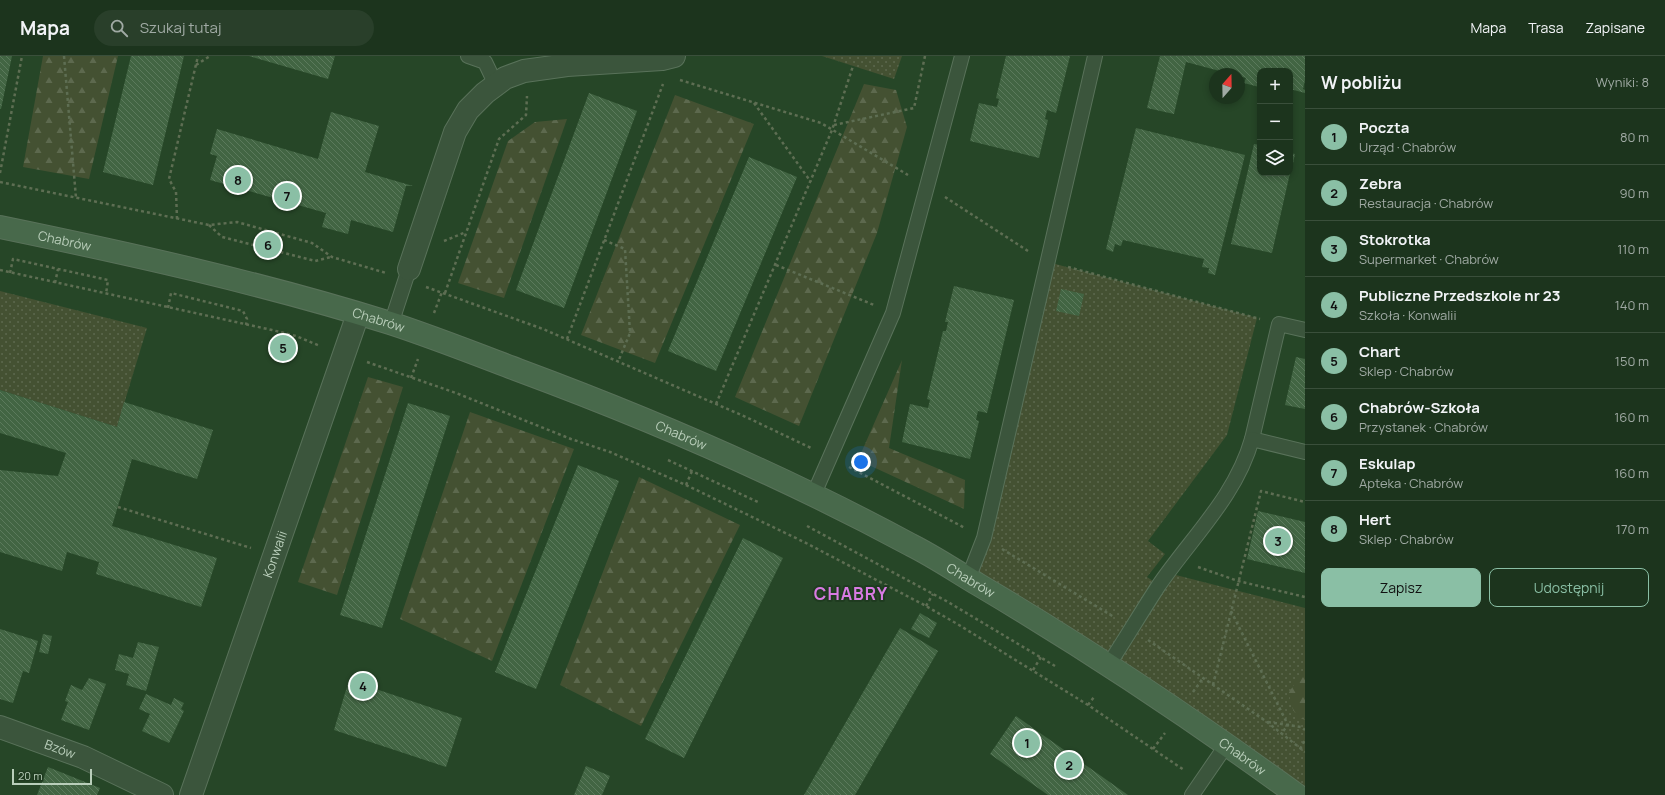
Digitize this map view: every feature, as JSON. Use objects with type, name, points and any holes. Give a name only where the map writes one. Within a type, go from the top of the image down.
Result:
[{"type":"street","points":[[399,272],[455,132],[468,110],[505,78],[524,71],[567,65],[671,63]]},
{"type":"street","name":"Chabrów","points":[[0,227],[156,259],[270,288],[391,324],[573,390],[693,438],[913,546],[1049,626],[1109,664],[1227,744],[1296,795]]},
{"type":"street","name":"Konwalii","points":[[191,795],[358,314]]},
{"type":"street","name":"Bzów","points":[[0,727],[83,757],[162,795]]},
{"type":"lane","points":[[468,56],[485,62],[496,85]]},
{"type":"lane","points":[[812,496],[894,313],[962,56]]},
{"type":"lane","points":[[968,579],[984,538],[1096,56]]},
{"type":"lane","points":[[391,324],[399,272]]},
{"type":"lane","points":[[1109,664],[1159,585],[1228,494],[1248,454],[1280,324],[1305,330]]},
{"type":"lane","points":[[1252,439],[1305,452]]},
{"type":"lane","points":[[1192,795],[1227,744]]},
{"type":"path","points":[[0,172],[22,56]]},
{"type":"path","points":[[64,56],[76,198]]},
{"type":"path","points":[[177,219],[176,192],[169,179],[198,56]]},
{"type":"path","points":[[196,65],[210,56]]},
{"type":"path","points":[[834,125],[914,108],[925,56]]},
{"type":"path","points":[[567,339],[671,63],[753,103],[821,123]]},
{"type":"path","points":[[716,404],[811,182],[834,125],[853,66]]},
{"type":"path","points":[[445,294],[499,140],[526,115],[528,89],[524,71]]},
{"type":"path","points":[[753,103],[811,182]]},
{"type":"path","points":[[0,182],[209,225],[237,222],[312,243],[332,257],[399,272]]},
{"type":"path","points":[[209,225],[222,237],[315,261],[332,257]]},
{"type":"path","points":[[604,240],[625,249],[630,333],[618,362]]},
{"type":"path","points":[[10,272],[13,259],[108,280],[106,294]]},
{"type":"path","points":[[1048,262],[1280,324]]},
{"type":"path","points":[[776,265],[894,313]]},
{"type":"path","points":[[56,283],[58,269]]},
{"type":"path","points":[[0,270],[296,336],[456,394],[571,439],[610,452],[686,485],[806,543],[926,606],[1088,705],[1201,782]]},
{"type":"path","points":[[168,308],[171,293],[243,311],[247,319],[246,324]]},
{"type":"path","points":[[668,460],[760,503]]},
{"type":"path","points":[[686,485],[692,471]]},
{"type":"path","points":[[1213,685],[1261,491],[1305,502]]},
{"type":"path","points":[[118,507],[257,550]]},
{"type":"path","points":[[807,526],[933,594],[1041,656],[1055,666]]},
{"type":"path","points":[[1177,561],[1238,581],[1305,597]]},
{"type":"path","points":[[926,606],[933,594]]},
{"type":"path","points":[[1231,611],[1288,725]]},
{"type":"path","points":[[1033,670],[1041,656]]},
{"type":"path","points":[[1203,678],[1267,722],[1305,752]]},
{"type":"path","points":[[1088,705],[1094,697]]},
{"type":"path","points":[[1267,722],[1288,725],[1305,730]]},
{"type":"path","points":[[1281,734],[1288,725]]},
{"type":"path","points":[[1300,749],[1305,740]]},
{"type":"green space","points":[[43,56],[118,56],[89,179],[23,167]]},
{"type":"green space","points":[[822,56],[902,56],[894,79]]},
{"type":"green space","points":[[864,84],[896,90],[907,127],[877,233],[799,426],[735,397]]},
{"type":"green space","points":[[675,95],[754,124],[655,363],[581,335]]},
{"type":"green space","points":[[567,119],[504,298],[458,283],[508,141],[535,122]]},
{"type":"green space","points":[[1048,262],[1257,318],[1227,435],[1148,541],[1165,554],[1147,577],[1159,585],[1168,573],[1305,608],[1305,795],[968,579]]},
{"type":"green space","points":[[0,291],[147,328],[117,427],[0,390]]},
{"type":"green space","points":[[902,360],[889,448],[965,480],[964,509],[858,460]]},
{"type":"green space","points":[[368,377],[403,387],[337,595],[298,582]]},
{"type":"green space","points":[[470,412],[574,449],[492,661],[400,619]]},
{"type":"green space","points":[[639,477],[740,525],[641,726],[560,685]]},
{"type":"green space","points":[[1305,669],[1305,720],[1297,715],[1293,709],[1289,692]]},
{"type":"building","points":[[0,56],[12,56],[1,109],[0,109]]},
{"type":"building","points":[[131,56],[184,56],[153,185],[103,172]]},
{"type":"building","points":[[249,56],[335,56],[328,79]]},
{"type":"building","points":[[1006,56],[1070,56],[1056,113],[1047,110],[1045,119],[1048,120],[1039,158],[970,141],[979,103],[997,107],[999,99],[996,98]]},
{"type":"building","points":[[1160,56],[1305,56],[1305,80],[1303,89],[1305,90],[1305,93],[1293,90],[1293,68],[1257,68],[1257,86],[1245,83],[1245,68],[1209,68],[1186,62],[1174,114],[1147,108]]},
{"type":"building","points":[[589,93],[637,111],[564,308],[516,290]]},
{"type":"building","points":[[331,112],[379,126],[365,172],[413,186],[406,186],[393,232],[351,220],[348,234],[322,227],[326,213],[210,180],[217,156],[210,154],[217,129],[318,159]]},
{"type":"building","points":[[1136,128],[1245,155],[1215,275],[1208,273],[1209,268],[1202,267],[1204,259],[1123,240],[1121,246],[1115,244],[1113,252],[1106,249]]},
{"type":"building","points":[[1254,144],[1257,144],[1257,176],[1289,176],[1272,253],[1231,244]]},
{"type":"building","points":[[749,157],[797,177],[716,371],[668,351]]},
{"type":"building","points":[[954,286],[1014,300],[987,413],[978,411],[976,420],[979,421],[970,459],[902,442],[910,404],[928,408],[930,400],[927,399],[943,331],[946,331],[948,322],[945,322]]},
{"type":"building","points":[[1061,289],[1084,294],[1079,316],[1056,311]]},
{"type":"building","points":[[276,340],[292,345],[289,355],[273,351]]},
{"type":"building","points":[[1296,357],[1305,359],[1305,409],[1285,405]]},
{"type":"building","points":[[0,390],[117,427],[124,402],[213,430],[197,479],[132,459],[112,526],[217,558],[201,607],[96,574],[99,562],[67,552],[62,571],[0,552],[0,470],[58,476],[66,453],[0,433]]},
{"type":"building","points":[[408,403],[450,416],[382,628],[340,615]]},
{"type":"building","points":[[578,465],[619,481],[536,689],[495,672]]},
{"type":"building","points":[[1258,511],[1305,522],[1305,573],[1247,559]]},
{"type":"building","points":[[743,538],[783,558],[684,758],[645,739]]},
{"type":"building","points":[[920,613],[937,623],[929,638],[911,629]]},
{"type":"building","points":[[900,628],[938,651],[855,795],[804,795]]},
{"type":"building","points":[[0,629],[38,641],[29,673],[23,671],[13,703],[0,699]]},
{"type":"building","points":[[43,634],[52,636],[48,654],[39,652]]},
{"type":"building","points":[[138,642],[159,647],[146,691],[126,685],[129,674],[115,670],[119,654],[133,658]]},
{"type":"building","points":[[89,678],[106,684],[89,730],[61,720],[68,702],[65,701],[71,685],[82,690]]},
{"type":"building","points":[[349,680],[462,718],[446,767],[334,730]]},
{"type":"building","points":[[146,694],[171,705],[174,698],[184,703],[181,709],[184,711],[169,743],[142,731],[150,714],[139,709]]},
{"type":"building","points":[[1016,716],[1128,795],[1048,795],[990,754]]},
{"type":"building","points":[[586,766],[610,776],[602,795],[574,795]]},
{"type":"building","points":[[48,767],[100,788],[97,795],[37,795]]},
{"type":"place","name":"Hert","points":[[238,180]]},
{"type":"place","name":"Eskulap","points":[[287,196]]},
{"type":"place","name":"Chabrów-Szkoła","points":[[268,245]]},
{"type":"place","name":"Chart","points":[[283,348]]},
{"type":"place","name":"Stokrotka","points":[[1278,541]]},
{"type":"place","name":"Publiczne Przedszkole nr 23","points":[[363,686]]},
{"type":"place","name":"Poczta","points":[[1027,743]]},
{"type":"place","name":"Zebra","points":[[1069,765]]},
{"type":"district","name":"CHABRY","points":[[851,593]]}]
